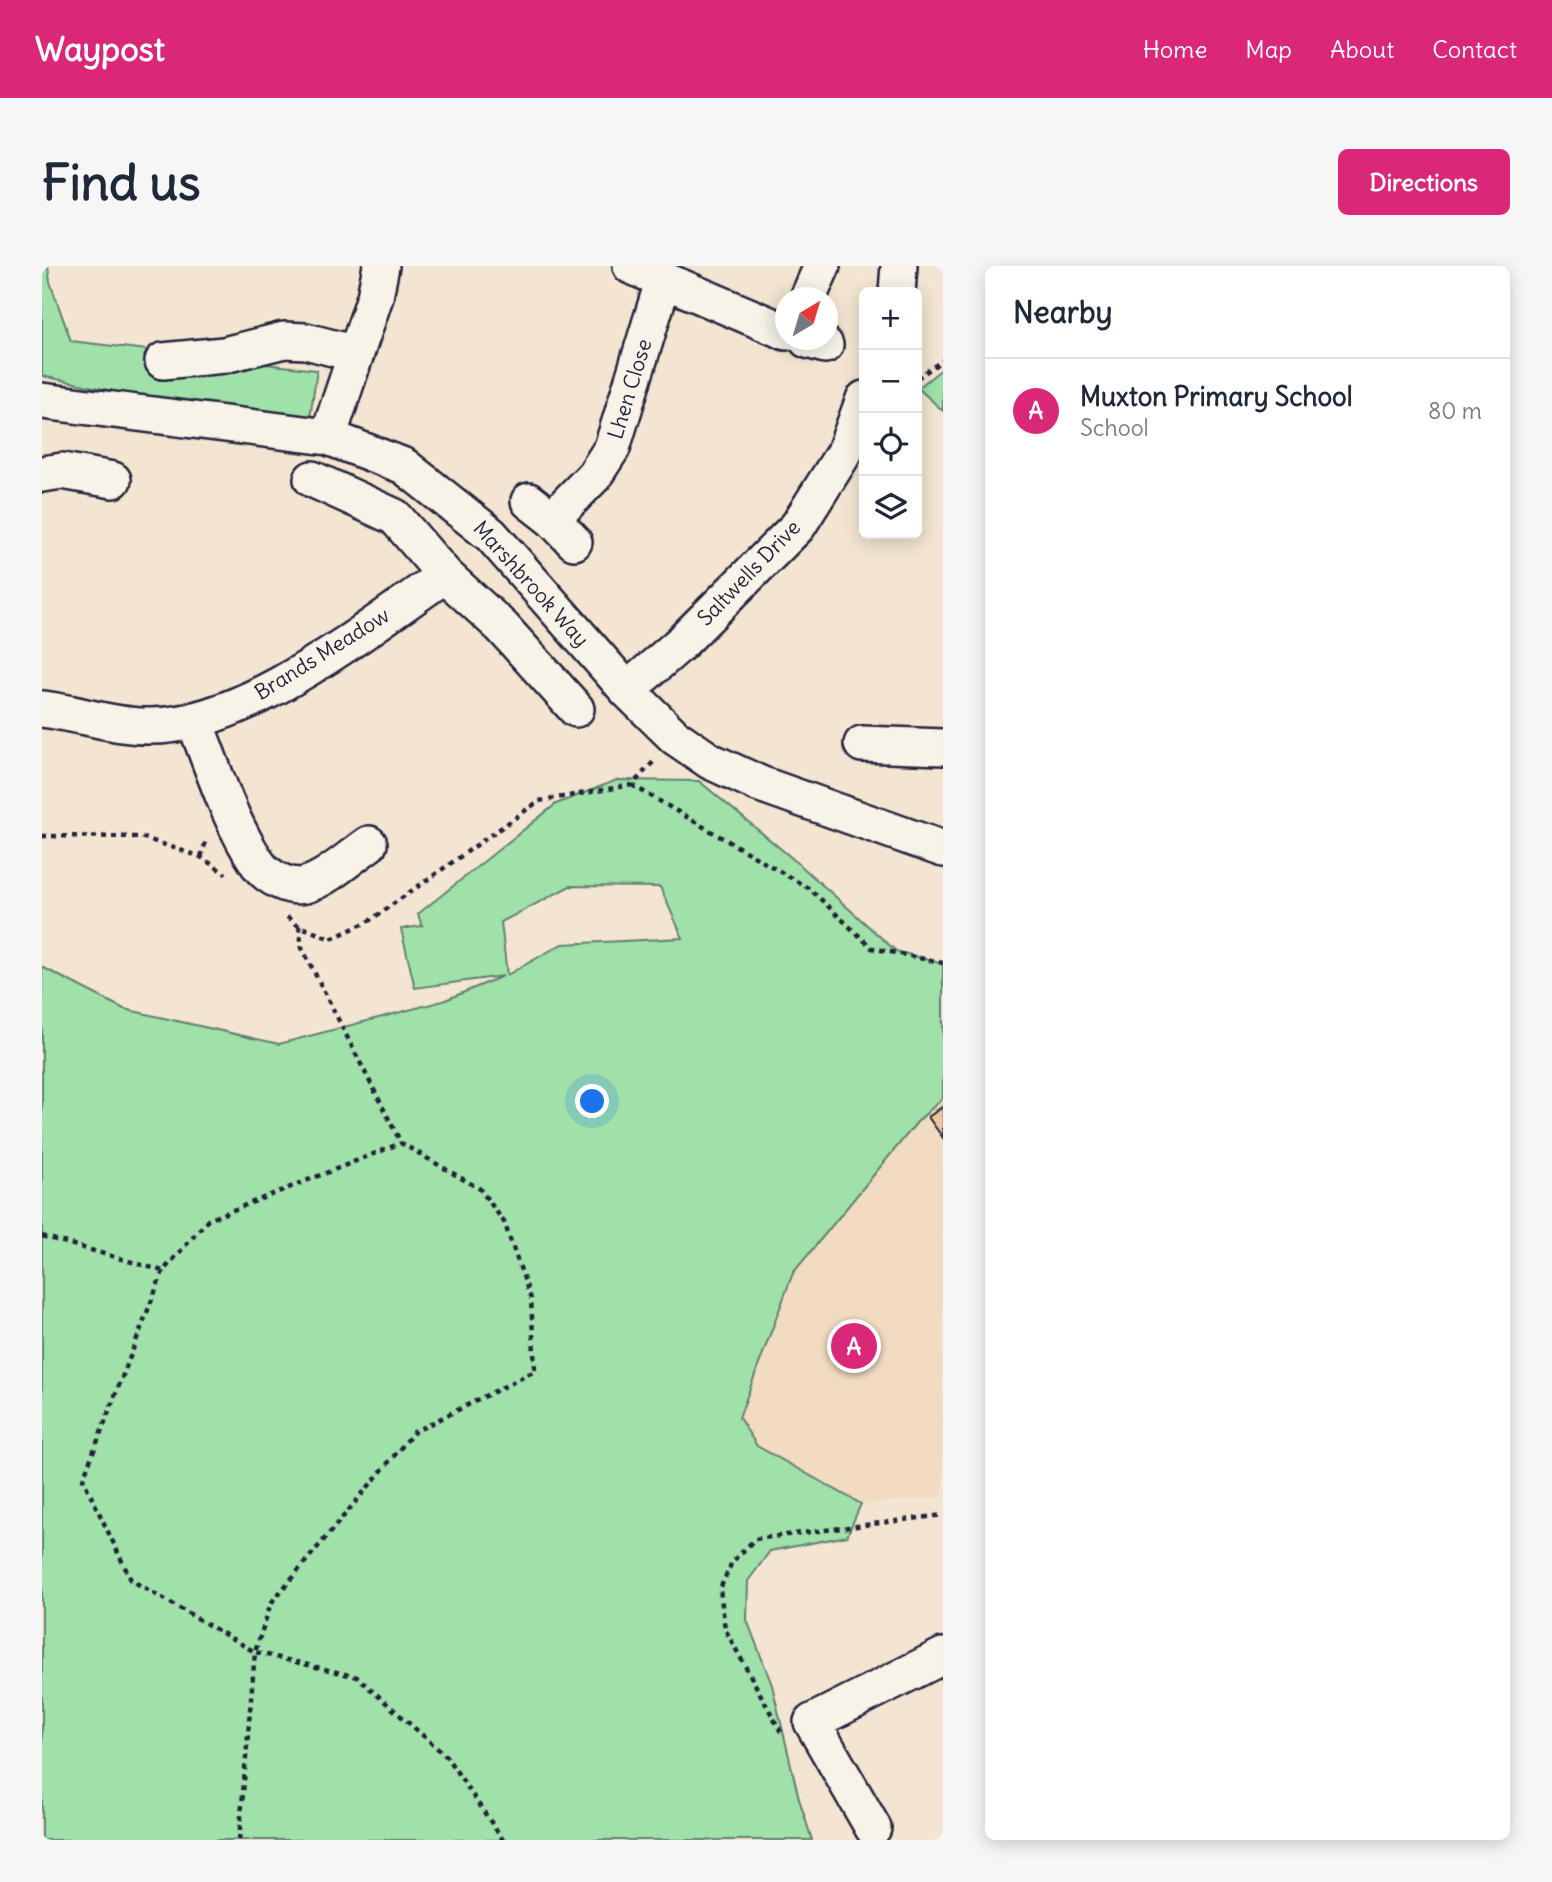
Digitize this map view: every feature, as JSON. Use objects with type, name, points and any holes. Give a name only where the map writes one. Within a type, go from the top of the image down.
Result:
[{"type":"street","points":[[328,437],[356,354],[381,266]]},
{"type":"street","points":[[631,266],[663,282],[775,328]]},
{"type":"street","points":[[813,287],[822,266]]},
{"type":"street","points":[[897,287],[899,266]]},
{"type":"street","name":"Lhen Close","points":[[552,521],[594,476],[612,448],[663,282]]},
{"type":"street","points":[[163,361],[224,355],[284,341],[306,341],[356,354]]},
{"type":"street","name":"Marshbrook Way","points":[[42,401],[328,437],[404,466],[491,535],[626,690],[675,737],[710,761],[760,784],[943,849]]},
{"type":"street","name":"Saltwells Drive","points":[[626,690],[680,644],[798,526],[845,451],[859,413]]},
{"type":"street","points":[[42,474],[62,471],[114,480]]},
{"type":"street","points":[[312,479],[395,517],[445,575],[502,627],[576,709]]},
{"type":"street","name":"Brands Meadow","points":[[42,709],[106,722],[149,727],[194,720],[258,696],[327,655],[445,575]]},
{"type":"street","points":[[194,720],[223,838],[259,866],[289,886],[304,885],[321,877],[369,844]]},
{"type":"street","points":[[862,744],[943,747]]},
{"type":"street","points":[[873,1828],[797,1728],[943,1656]]},
{"type":"path","points":[[922,375],[943,360]]},
{"type":"path","points":[[632,785],[810,889],[872,947],[943,963]]},
{"type":"path","points":[[239,1840],[255,1652],[271,1603],[414,1432],[535,1371],[531,1299],[504,1222],[480,1189],[401,1143],[302,948],[299,926]]},
{"type":"path","points":[[401,1143],[208,1220],[163,1271],[83,1479],[131,1580],[255,1652],[357,1677],[446,1756],[503,1840]]},
{"type":"path","points":[[42,1236],[163,1271]]},
{"type":"path","points":[[797,1728],[725,1629],[720,1589],[732,1562],[755,1539],[943,1515]]},
{"type":"shaded area","points":[[943,1098],[943,1497],[861,1504],[757,1445],[739,1418],[793,1273],[918,1120]]},
{"type":"green space","points":[[42,266],[48,266],[50,282],[71,341],[317,370],[310,418],[179,405],[42,376]]},
{"type":"green space","points":[[943,368],[943,411],[922,392],[922,385]]},
{"type":"green space","points":[[617,780],[699,781],[799,864],[896,951],[943,964],[943,1098],[918,1121],[793,1273],[739,1418],[757,1446],[861,1504],[847,1536],[770,1551],[748,1581],[747,1620],[772,1685],[799,1799],[812,1840],[42,1840],[42,967],[124,1009],[279,1044],[443,1001],[503,976],[415,988],[401,929],[422,926],[418,914],[556,804]],"holes":[[[570,886],[660,887],[683,938],[562,944],[507,975],[501,922]]]},
{"type":"building","points":[[943,1107],[943,1138],[928,1117]]},
{"type":"place","name":"Muxton Primary School","points":[[854,1346]]}]
